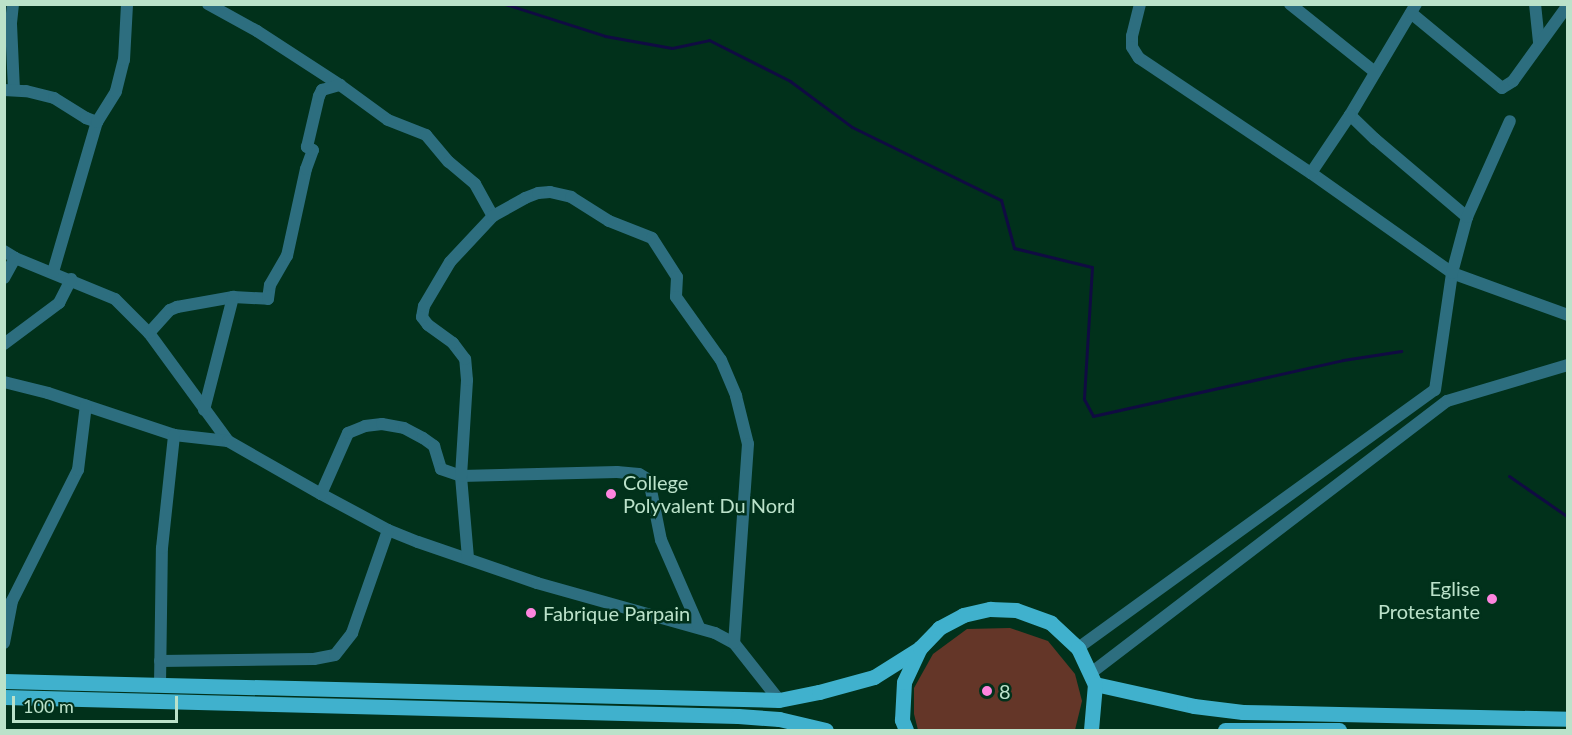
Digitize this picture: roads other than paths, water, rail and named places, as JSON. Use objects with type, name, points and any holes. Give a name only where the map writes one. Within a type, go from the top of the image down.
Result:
[{"type":"main road","points":[[4,681],[778,700],[838,688],[874,677],[920,648],[939,628],[963,615],[990,609],[1016,610],[1051,623],[1078,648],[1093,679],[1090,730]]},
{"type":"main road","points":[[906,730],[902,720],[904,682],[920,648]]},
{"type":"main road","points":[[1093,679],[1194,706],[1243,712],[1568,719]]},
{"type":"main road","points":[[4,697],[738,716],[779,719],[826,730]]},
{"type":"main road","points":[[1225,730],[1339,730]]},
{"type":"street","points":[[13,4],[8,25],[9,90],[54,98],[86,118],[97,122]]},
{"type":"street","points":[[53,272],[97,122],[116,91],[124,60],[127,4]]},
{"type":"street","points":[[208,4],[257,31],[340,85],[388,120],[426,135],[449,162],[475,184],[493,216]]},
{"type":"street","points":[[1140,4],[1132,36],[1132,47],[1139,58],[1311,173],[1452,273],[1568,315]]},
{"type":"street","points":[[1290,4],[1375,72]]},
{"type":"street","points":[[1535,4],[1539,42]]},
{"type":"street","points":[[1311,173],[1350,115],[1413,9],[1502,88],[1513,81],[1539,42],[1568,5]]},
{"type":"street","points":[[149,333],[170,310],[177,307],[233,297],[268,299],[270,285],[286,256],[306,169],[313,150],[307,147],[319,96],[322,90],[340,85]]},
{"type":"street","points":[[1350,115],[1467,217]]},
{"type":"street","points":[[1078,648],[1435,390],[1452,273],[1467,217],[1510,121]]},
{"type":"street","points":[[468,558],[461,476],[465,359],[453,343],[428,325],[422,317],[424,306],[450,262],[493,216],[538,193],[550,192],[571,197],[609,221],[652,238],[677,278],[676,297],[721,360],[736,396],[748,444],[734,643]]},
{"type":"street","points":[[4,278],[10,255],[115,299],[149,333],[228,441],[321,494],[388,530],[537,583],[699,627],[734,643],[778,700]]},
{"type":"street","points":[[4,344],[59,303],[71,279]]},
{"type":"street","points":[[204,410],[233,297]]},
{"type":"street","points":[[1093,679],[1447,401],[1568,364]]},
{"type":"street","points":[[4,382],[86,405],[174,435],[228,441]]},
{"type":"street","points":[[4,643],[12,601],[78,470],[86,405]]},
{"type":"street","points":[[321,494],[348,433],[364,426],[393,424],[434,446],[441,469],[461,476],[617,472],[639,474],[649,480],[661,540],[699,627]]},
{"type":"street","points":[[160,685],[162,548],[174,435]]},
{"type":"street","points":[[160,661],[314,659],[335,655],[352,633],[388,530]]},
{"type":"waterway","points":[[505,4],[605,36],[672,48],[709,40],[790,81],[852,127],[1001,200],[1014,248],[1092,267],[1084,399],[1093,416],[1343,360],[1401,351]]},
{"type":"waterway","points":[[1509,476],[1568,517]]},
{"type":"place","name":"College Polyvalent Du Nord","points":[[611,494]]},
{"type":"place","name":"Eglise Protestante","points":[[1492,599]]},
{"type":"place","name":"Fabrique Parpain","points":[[531,613]]},
{"type":"place","name":"8","points":[[987,691]]}]
